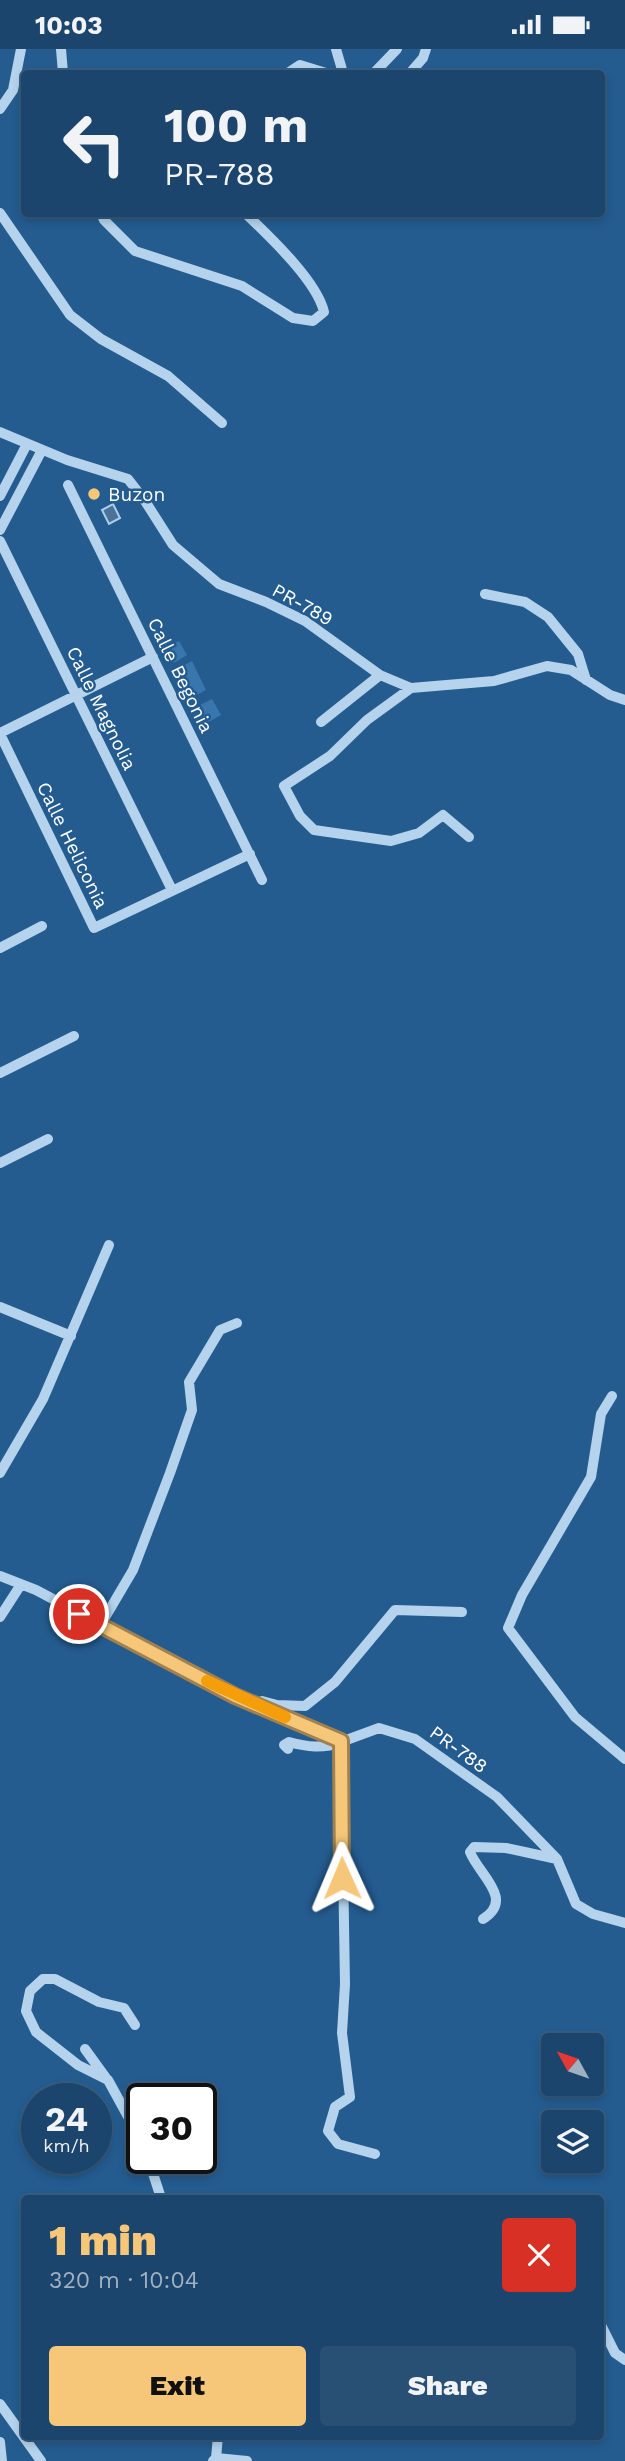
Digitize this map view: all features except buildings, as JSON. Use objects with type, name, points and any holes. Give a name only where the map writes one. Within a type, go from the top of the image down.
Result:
[{"type":"street","points":[[0,109],[13,90],[20,49]]},
{"type":"street","points":[[61,49],[63,70]]},
{"type":"street","points":[[335,49],[342,70]]},
{"type":"street","points":[[377,70],[397,49]]},
{"type":"street","points":[[413,70],[423,58],[426,49]]},
{"type":"street","points":[[292,70],[300,65],[316,70]]},
{"type":"street","points":[[0,213],[70,315],[101,339],[168,376],[222,423]]},
{"type":"street","points":[[103,217],[135,251],[242,286],[293,318],[313,321],[324,312],[321,299],[276,243],[249,217]]},
{"type":"street","name":"PR-789","points":[[0,432],[42,450],[128,479],[173,545],[211,578],[219,584],[305,621],[380,675],[411,688],[494,681],[547,666],[570,670],[610,695],[625,700]]},
{"type":"street","points":[[0,496],[27,444]]},
{"type":"street","points":[[0,530],[42,450]]},
{"type":"street","name":"Calle Begonia","points":[[68,485],[262,880]]},
{"type":"street","name":"Calle Magnolia","points":[[0,541],[172,890]]},
{"type":"street","points":[[485,594],[526,602],[548,617],[578,654],[586,680]]},
{"type":"street","points":[[0,733],[153,657]]},
{"type":"street","points":[[321,722],[380,675]]},
{"type":"street","points":[[411,688],[367,720],[330,756],[284,786],[300,816],[314,829],[391,841],[419,833],[443,815],[469,837]]},
{"type":"street","name":"Calle Heliconia","points":[[0,733],[94,929],[250,854]]},
{"type":"street","points":[[0,948],[42,926]]},
{"type":"street","points":[[0,1073],[74,1036]]},
{"type":"street","points":[[0,1163],[48,1139]]},
{"type":"street","points":[[0,1473],[43,1399],[110,1245]]},
{"type":"street","points":[[0,1307],[71,1336]]},
{"type":"street","points":[[100,1626],[133,1570],[170,1473],[192,1410],[189,1382],[220,1330],[237,1322]]},
{"type":"street","points":[[612,1396],[601,1414],[591,1477],[522,1595],[508,1628],[575,1717],[625,1759]]},
{"type":"street","points":[[0,1576],[36,1591],[235,1696],[341,1741],[345,1984],[342,2033],[350,2097],[335,2107],[327,2131],[338,2144],[375,2154]]},
{"type":"street","points":[[0,1617],[20,1585]]},
{"type":"street","points":[[235,1696],[243,1695],[277,1706],[305,1706],[335,1682],[395,1610],[462,1612]]},
{"type":"street","name":"PR-788","points":[[288,1749],[284,1745],[289,1742],[305,1747],[329,1747],[379,1728],[415,1738],[497,1797],[557,1859],[576,1904],[593,1915],[625,1923]]},
{"type":"street","points":[[483,1919],[496,1908],[498,1900],[490,1882],[473,1860],[470,1852],[474,1847],[506,1848],[557,1859]]},
{"type":"street","points":[[108,2080],[78,2065],[36,2032],[26,2011],[30,1991],[43,1979],[55,1979],[99,2002],[124,2008],[135,2025]]},
{"type":"street","points":[[85,2049],[108,2080],[126,2113]]},
{"type":"street","points":[[153,2174],[160,2195]]},
{"type":"street","points":[[604,2331],[615,2353],[625,2360]]},
{"type":"street","points":[[0,2404],[21,2433]]},
{"type":"street","points":[[26,2440],[41,2461]]},
{"type":"street","points":[[217,2440],[214,2460],[247,2461]]},
{"type":"street","points":[[0,2442],[2,2461]]},
{"type":"shaded area","points":[[113,504],[120,518],[109,524],[102,510]]},
{"type":"shaded area","points":[[179,641],[187,655],[174,663],[166,648]]},
{"type":"shaded area","points":[[192,661],[206,690],[193,697],[179,668]]},
{"type":"shaded area","points":[[212,699],[221,715],[205,724],[196,707]]},
{"type":"slow traffic","points":[[207,1681],[285,1717]]},
{"type":"place","name":"Buzon","points":[[94,494]]},
{"type":"route","points":[[79,1614],[235,1696],[341,1741],[342,1878]]}]
